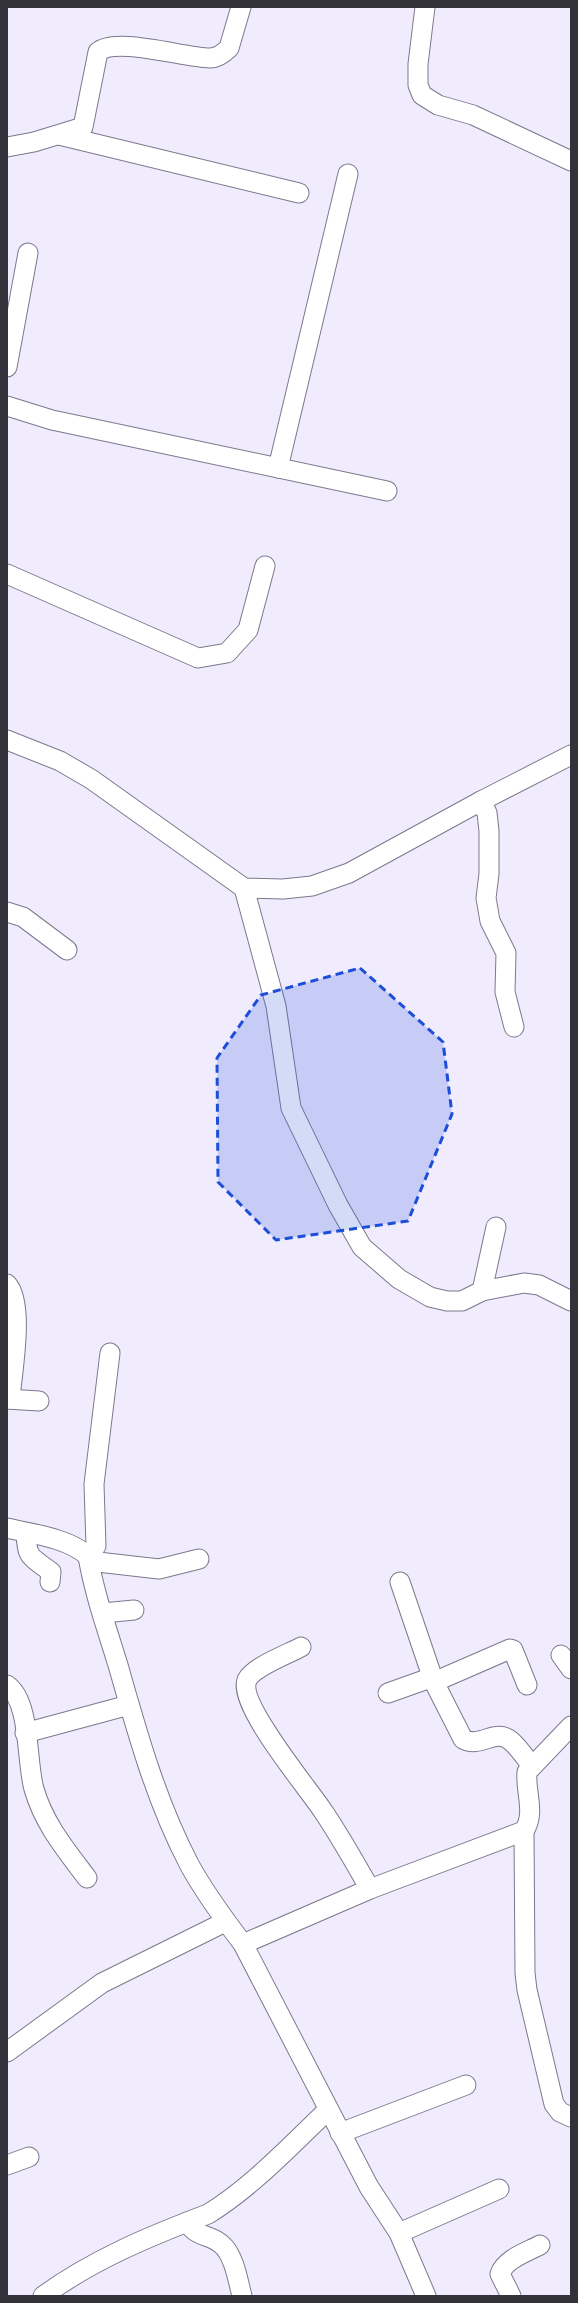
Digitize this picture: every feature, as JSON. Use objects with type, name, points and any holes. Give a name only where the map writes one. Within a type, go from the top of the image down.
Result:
[{"type":"street","points":[[7,147],[34,142],[83,127],[98,52],[103,46],[111,45],[212,58],[229,48],[240,7]]},
{"type":"street","points":[[425,7],[418,64],[418,85],[422,95],[438,105],[473,116],[571,161]]},
{"type":"street","points":[[58,135],[298,193]]},
{"type":"street","points":[[278,468],[348,174]]},
{"type":"street","points":[[7,367],[28,253]]},
{"type":"street","points":[[7,406],[52,420],[387,491]]},
{"type":"street","points":[[7,574],[198,658],[227,653],[248,630],[265,566]]},
{"type":"street","points":[[7,740],[60,761],[91,779],[244,888],[283,889],[312,886],[349,873],[481,801],[571,755]]},
{"type":"street","points":[[481,801],[487,813],[489,831],[489,874],[486,898],[490,920],[506,953],[506,992],[514,1027]]},
{"type":"street","points":[[244,888],[276,1006],[291,1108],[334,1199],[362,1247],[399,1279],[430,1297],[447,1301],[462,1301],[482,1291],[524,1283],[539,1285],[571,1301]]},
{"type":"street","points":[[7,912],[23,917],[67,950]]},
{"type":"street","points":[[482,1291],[496,1227]]},
{"type":"street","points":[[7,1284],[16,1299],[17,1316],[8,1399],[39,1401]]},
{"type":"street","points":[[110,1353],[94,1484],[96,1546],[88,1559],[129,1705],[157,1792],[189,1865],[226,1922],[243,1944],[369,2187],[399,2233],[426,2296]]},
{"type":"street","points":[[7,1528],[26,1532],[74,1548],[88,1559],[159,1569],[199,1559]]},
{"type":"street","points":[[26,1532],[27,1549],[32,1559],[50,1572],[50,1582]]},
{"type":"street","points":[[400,1582],[434,1680],[463,1739],[470,1743],[476,1743],[494,1736],[502,1736],[510,1740],[531,1765]]},
{"type":"street","points":[[103,1613],[134,1610]]},
{"type":"street","points":[[301,1647],[256,1670],[247,1680],[246,1691],[267,1735],[324,1812],[370,1889]]},
{"type":"street","points":[[388,1693],[434,1680],[510,1649],[513,1650],[528,1686]]},
{"type":"street","points":[[7,1684],[15,1690],[18,1698],[34,1788],[40,1807],[53,1834],[87,1878]]},
{"type":"street","points":[[25,1732],[129,1705]]},
{"type":"street","points":[[571,1726],[531,1765],[527,1772],[526,1781],[530,1822],[524,1831],[524,1944],[526,1990],[554,2104],[560,2112],[571,2117]]},
{"type":"street","points":[[243,1944],[370,1889],[524,1831]]},
{"type":"street","points":[[7,2052],[102,1983],[226,1922]]},
{"type":"street","points":[[340,2133],[466,2085]]},
{"type":"street","points":[[43,2296],[96,2262],[142,2239],[217,2209],[246,2186],[328,2110]]},
{"type":"street","points":[[7,2165],[29,2157]]},
{"type":"street","points":[[399,2233],[498,2189]]},
{"type":"street","points":[[187,2222],[196,2234],[220,2243],[224,2247],[232,2262],[242,2296]]},
{"type":"street","points":[[511,2296],[500,2274],[502,2268],[508,2262],[540,2245]]},
{"type":"highlighted area","points":[[360,968],[443,1042],[452,1114],[408,1221],[276,1240],[218,1182],[217,1058],[261,995]]}]
